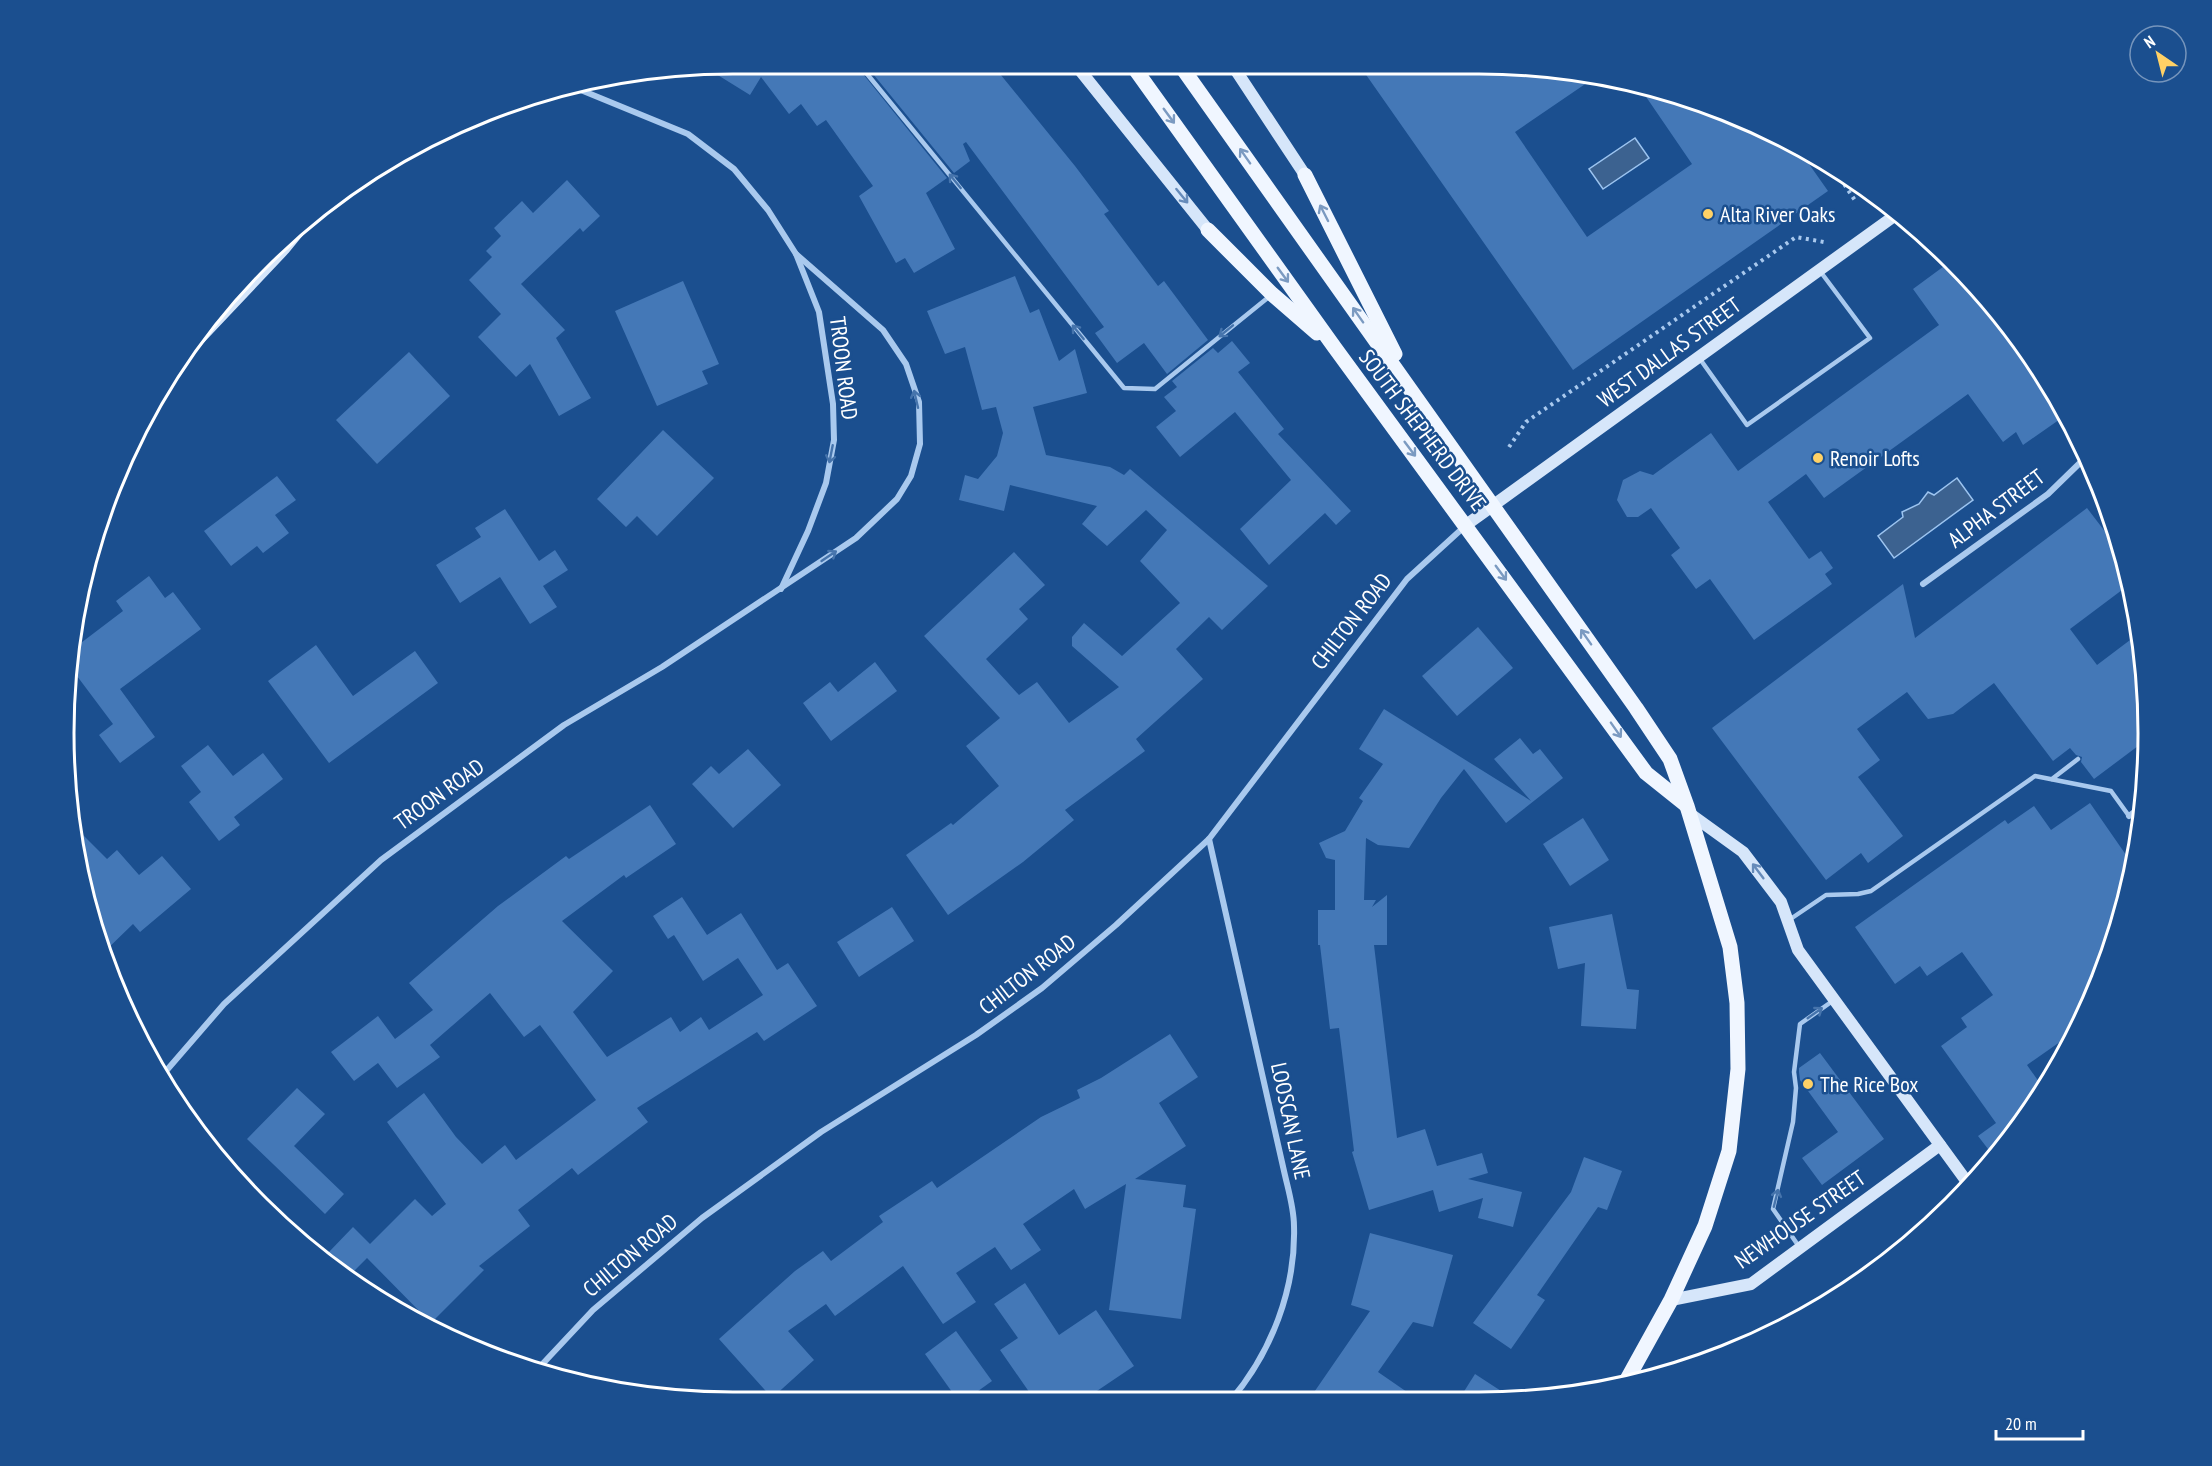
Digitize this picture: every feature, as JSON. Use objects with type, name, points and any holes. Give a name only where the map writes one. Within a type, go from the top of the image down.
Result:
[{"type":"main road","name":"SOUTH SHEPHERD DRIVE","points":[[1139,74],[1335,348],[1646,773],[1688,810]]},
{"type":"main road","name":"SOUTH SHEPHERD DRIVE","points":[[1187,74],[1670,759],[1688,810],[1730,947],[1737,1003],[1738,1069],[1729,1151],[1705,1226],[1671,1300],[1629,1375]]},
{"type":"main road","points":[[1305,175],[1416,397]]},
{"type":"main road","points":[[1208,230],[1272,294],[1335,348]]},
{"type":"street","points":[[1083,74],[1208,230]]},
{"type":"street","points":[[1238,74],[1305,175]]},
{"type":"street","name":"TROON ROAD","points":[[583,91],[688,134],[734,169],[768,210],[796,254],[819,312],[833,404],[834,440],[826,483],[781,589]]},
{"type":"street","name":"WEST DALLAS STREET","points":[[1466,525],[1891,219]]},
{"type":"street","name":"TROON ROAD","points":[[167,1070],[224,1004],[381,860],[564,725],[662,667],[856,538],[897,499],[911,476],[920,444],[919,402],[906,364],[883,330],[796,254]]},
{"type":"street","points":[[230,307],[269,265]]},
{"type":"street","name":"ALPHA STREET","points":[[1923,584],[2048,494],[2080,463]]},
{"type":"street","name":"CHILTON ROAD","points":[[542,1364],[593,1310],[702,1218],[821,1132],[933,1063],[1042,988],[1116,926],[1209,839],[1407,579],[1466,525]]},
{"type":"street","points":[[1688,810],[1743,852],[1781,902],[1789,920],[1790,934],[1798,950],[1965,1179]]},
{"type":"street","points":[[2129,816],[2134,813]]},
{"type":"street","name":"LOOSCAN LANE","points":[[1209,839],[1284,1171],[1294,1225],[1288,1279],[1275,1331],[1251,1377],[1238,1392]]},
{"type":"street","name":"NEWHOUSE STREET","points":[[1671,1300],[1751,1284],[1941,1145]]},
{"type":"lane","points":[[867,74],[1124,388],[1155,389],[1272,294]]},
{"type":"lane","points":[[1699,357],[1747,426],[1870,338],[1820,270]]},
{"type":"lane","points":[[2052,779],[2078,759]]},
{"type":"lane","points":[[1789,920],[1826,896],[1871,891],[2035,776],[2111,791],[2129,816]]},
{"type":"lane","points":[[1800,1248],[1773,1209],[1793,1122],[1796,1088],[1794,1072],[1800,1024],[1835,999]]},
{"type":"path","points":[[1844,185],[1856,202]]},
{"type":"path","points":[[1509,447],[1526,422],[1796,237]]},
{"type":"water","points":[[1635,138],[1649,158],[1603,189],[1589,169]]},
{"type":"water","points":[[1957,478],[1973,500],[1894,558],[1878,536],[1903,517],[1902,512],[1919,504],[1928,492],[1934,495]]},
{"type":"building","points":[[717,74],[863,74],[947,178],[926,193],[955,249],[914,273],[905,258],[896,263],[859,196],[873,186],[826,120],[817,126],[801,104],[789,114],[761,77],[750,95]]},
{"type":"building","points":[[873,74],[1000,74],[1109,211],[1104,214],[1158,286],[1164,281],[1208,340],[1167,374],[1144,343],[1117,363],[1095,333],[1104,327],[966,142],[963,144],[970,161],[954,173]]},
{"type":"building","name":"Alta River Oaks","points":[[1366,74],[1522,75],[1587,83],[1515,132],[1587,237],[1692,164],[1645,95],[1691,108],[1771,142],[1807,161],[1828,191],[1573,370]]},
{"type":"building","points":[[567,180],[600,216],[583,232],[580,228],[521,284],[565,330],[556,338],[591,398],[559,416],[530,364],[516,377],[478,337],[501,314],[469,280],[492,257],[486,251],[501,236],[494,228],[522,201],[533,213]]},
{"type":"building","name":"Renoir Lofts","points":[[1944,266],[1975,298],[2002,332],[2027,367],[2059,420],[2023,445],[2016,432],[2003,442],[1968,394],[1824,498],[1806,474],[1768,502],[1809,559],[1821,551],[1833,568],[1825,574],[1832,584],[1754,640],[1710,579],[1696,589],[1671,555],[1680,548],[1651,508],[1638,517],[1627,517],[1617,500],[1623,480],[1640,471],[1653,475],[1711,433],[1738,471],[1939,325],[1913,289]]},
{"type":"building","points":[[1015,276],[1030,313],[1039,309],[1059,361],[1075,349],[1087,393],[1033,407],[1046,455],[1110,467],[1124,475],[1130,469],[1268,586],[1222,630],[1209,617],[1176,649],[1203,679],[1136,739],[1145,751],[1065,810],[1074,820],[1023,862],[948,915],[906,855],[951,823],[953,825],[999,786],[966,746],[1000,718],[924,636],[1014,552],[1045,585],[1019,609],[1028,619],[986,659],[1019,695],[1037,682],[1069,723],[1119,687],[1072,646],[1072,637],[1084,623],[1122,656],[1180,603],[1140,561],[1167,530],[1146,510],[1107,546],[1082,524],[1097,506],[1010,485],[1004,511],[959,500],[965,475],[978,479],[997,456],[1003,433],[996,407],[982,410],[965,347],[945,354],[927,311]]},
{"type":"building","points":[[683,281],[719,364],[702,371],[708,384],[657,406],[615,311]]},
{"type":"building","points":[[1232,341],[1250,363],[1238,372],[1284,429],[1278,434],[1351,511],[1336,525],[1325,513],[1269,565],[1240,529],[1291,480],[1235,412],[1180,457],[1156,427],[1176,411],[1164,397],[1177,387],[1172,381],[1213,348],[1218,353]]},
{"type":"building","points":[[409,352],[450,396],[377,464],[336,420]]},
{"type":"building","points":[[663,430],[714,478],[657,536],[637,516],[626,527],[597,499]]},
{"type":"building","points":[[277,476],[296,500],[275,515],[289,533],[263,553],[257,546],[231,566],[204,531]]},
{"type":"building","points":[[2087,508],[2108,536],[2123,590],[2070,629],[2097,665],[2132,639],[2137,690],[2138,746],[2094,779],[2081,762],[2082,757],[2076,755],[2070,748],[2053,761],[1994,683],[1953,714],[1928,719],[1907,692],[1857,729],[1880,760],[1858,777],[1903,836],[1868,863],[1861,853],[1826,880],[1712,728],[1903,584],[1915,638]]},
{"type":"building","points":[[505,509],[539,561],[555,550],[568,570],[543,586],[557,607],[530,624],[500,577],[460,603],[436,565],[481,537],[475,528]]},
{"type":"building","points":[[149,576],[165,598],[173,592],[201,629],[120,689],[155,737],[120,763],[99,735],[113,724],[76,675],[79,644],[123,611],[116,601]]},
{"type":"building","points":[[1478,627],[1513,668],[1457,716],[1422,676]]},
{"type":"building","points":[[316,645],[353,696],[415,651],[438,683],[329,763],[268,681]]},
{"type":"building","points":[[875,662],[897,691],[831,741],[803,703],[830,682],[838,692]]},
{"type":"building","points":[[1384,709],[1531,801],[1494,759],[1520,738],[1533,754],[1540,749],[1563,778],[1506,823],[1464,769],[1441,798],[1409,848],[1378,845],[1366,838],[1364,900],[1376,900],[1372,907],[1387,895],[1387,945],[1374,945],[1397,1138],[1425,1129],[1437,1166],[1482,1153],[1488,1173],[1468,1179],[1522,1192],[1513,1227],[1478,1218],[1483,1198],[1439,1212],[1433,1190],[1369,1210],[1352,1152],[1354,1151],[1339,1028],[1330,1029],[1320,945],[1318,945],[1318,910],[1335,910],[1335,860],[1326,858],[1319,843],[1345,831],[1363,801],[1359,798],[1383,764],[1359,749]]},
{"type":"building","points":[[208,745],[233,776],[263,753],[283,779],[234,817],[240,825],[219,841],[189,802],[201,792],[181,766]]},
{"type":"building","points":[[748,749],[781,785],[733,828],[692,784],[711,766],[719,774]]},
{"type":"building","points":[[2090,803],[2127,856],[2126,862],[2104,945],[2070,1025],[2062,1041],[2027,1065],[2038,1081],[1989,1150],[1978,1136],[1996,1123],[1941,1046],[1967,1027],[1961,1018],[1993,995],[1962,952],[1927,976],[1920,966],[1895,984],[1855,927],[2005,820],[2008,824],[2034,806],[2051,830]]},
{"type":"building","points":[[650,805],[676,844],[626,878],[624,875],[562,921],[613,971],[573,1012],[607,1057],[671,1017],[680,1032],[701,1017],[709,1030],[763,995],[738,958],[703,981],[674,935],[668,939],[653,916],[682,897],[707,935],[741,913],[777,970],[788,963],[817,1006],[764,1041],[757,1032],[637,1108],[648,1122],[578,1175],[572,1168],[518,1210],[530,1226],[479,1266],[484,1270],[434,1320],[422,1314],[367,1258],[354,1271],[328,1253],[353,1227],[370,1244],[415,1199],[432,1216],[446,1204],[387,1122],[424,1093],[456,1137],[482,1164],[505,1145],[516,1160],[596,1100],[540,1025],[524,1037],[490,993],[430,1045],[440,1057],[397,1088],[378,1063],[354,1081],[331,1052],[378,1016],[395,1039],[433,1010],[409,983],[498,906],[566,856],[569,859]]},
{"type":"building","points":[[1583,818],[1609,860],[1570,886],[1543,844]]},
{"type":"building","points":[[81,833],[107,859],[117,850],[139,875],[162,856],[191,889],[140,932],[133,924],[109,947],[96,904]]},
{"type":"building","points":[[892,907],[914,941],[859,977],[837,942]]},
{"type":"building","points":[[1612,914],[1627,989],[1639,990],[1636,1029],[1581,1026],[1585,963],[1558,969],[1549,927]]},
{"type":"building","points":[[1170,1034],[1198,1077],[1159,1103],[1186,1146],[1135,1179],[1186,1185],[1183,1207],[1196,1209],[1181,1319],[1109,1310],[1126,1184],[1085,1209],[1074,1189],[1023,1224],[1041,1250],[1011,1270],[995,1247],[956,1273],[976,1302],[943,1324],[903,1266],[835,1316],[826,1304],[788,1331],[814,1360],[779,1392],[767,1392],[719,1339],[795,1271],[823,1251],[831,1261],[883,1222],[879,1216],[932,1181],[937,1188],[1041,1117],[1080,1098],[1077,1090],[1101,1078]]},
{"type":"building","points":[[1820,1053],[1884,1139],[1822,1185],[1802,1158],[1838,1132],[1800,1080],[1799,1072],[1799,1068]]},
{"type":"building","points":[[297,1088],[325,1114],[294,1146],[344,1194],[325,1214],[247,1139]]},
{"type":"building","points":[[1584,1157],[1622,1171],[1607,1210],[1598,1207],[1537,1295],[1545,1300],[1511,1349],[1473,1323],[1571,1192]]},
{"type":"building","points":[[1370,1233],[1453,1255],[1433,1327],[1413,1322],[1378,1372],[1407,1392],[1314,1392],[1370,1311],[1351,1305]]},
{"type":"building","points":[[1025,1283],[1059,1335],[1096,1310],[1134,1366],[1095,1392],[1029,1392],[1000,1350],[1018,1338],[994,1304]]},
{"type":"building","points":[[956,1331],[992,1381],[977,1392],[952,1392],[925,1354]]},
{"type":"building","points":[[1475,1374],[1502,1391],[1479,1392],[1464,1392]]},
{"type":"place","name":"Alta River Oaks","points":[[1708,214]]},
{"type":"place","name":"Renoir Lofts","points":[[1818,458]]},
{"type":"place","name":"The Rice Box","points":[[1808,1084]]}]
